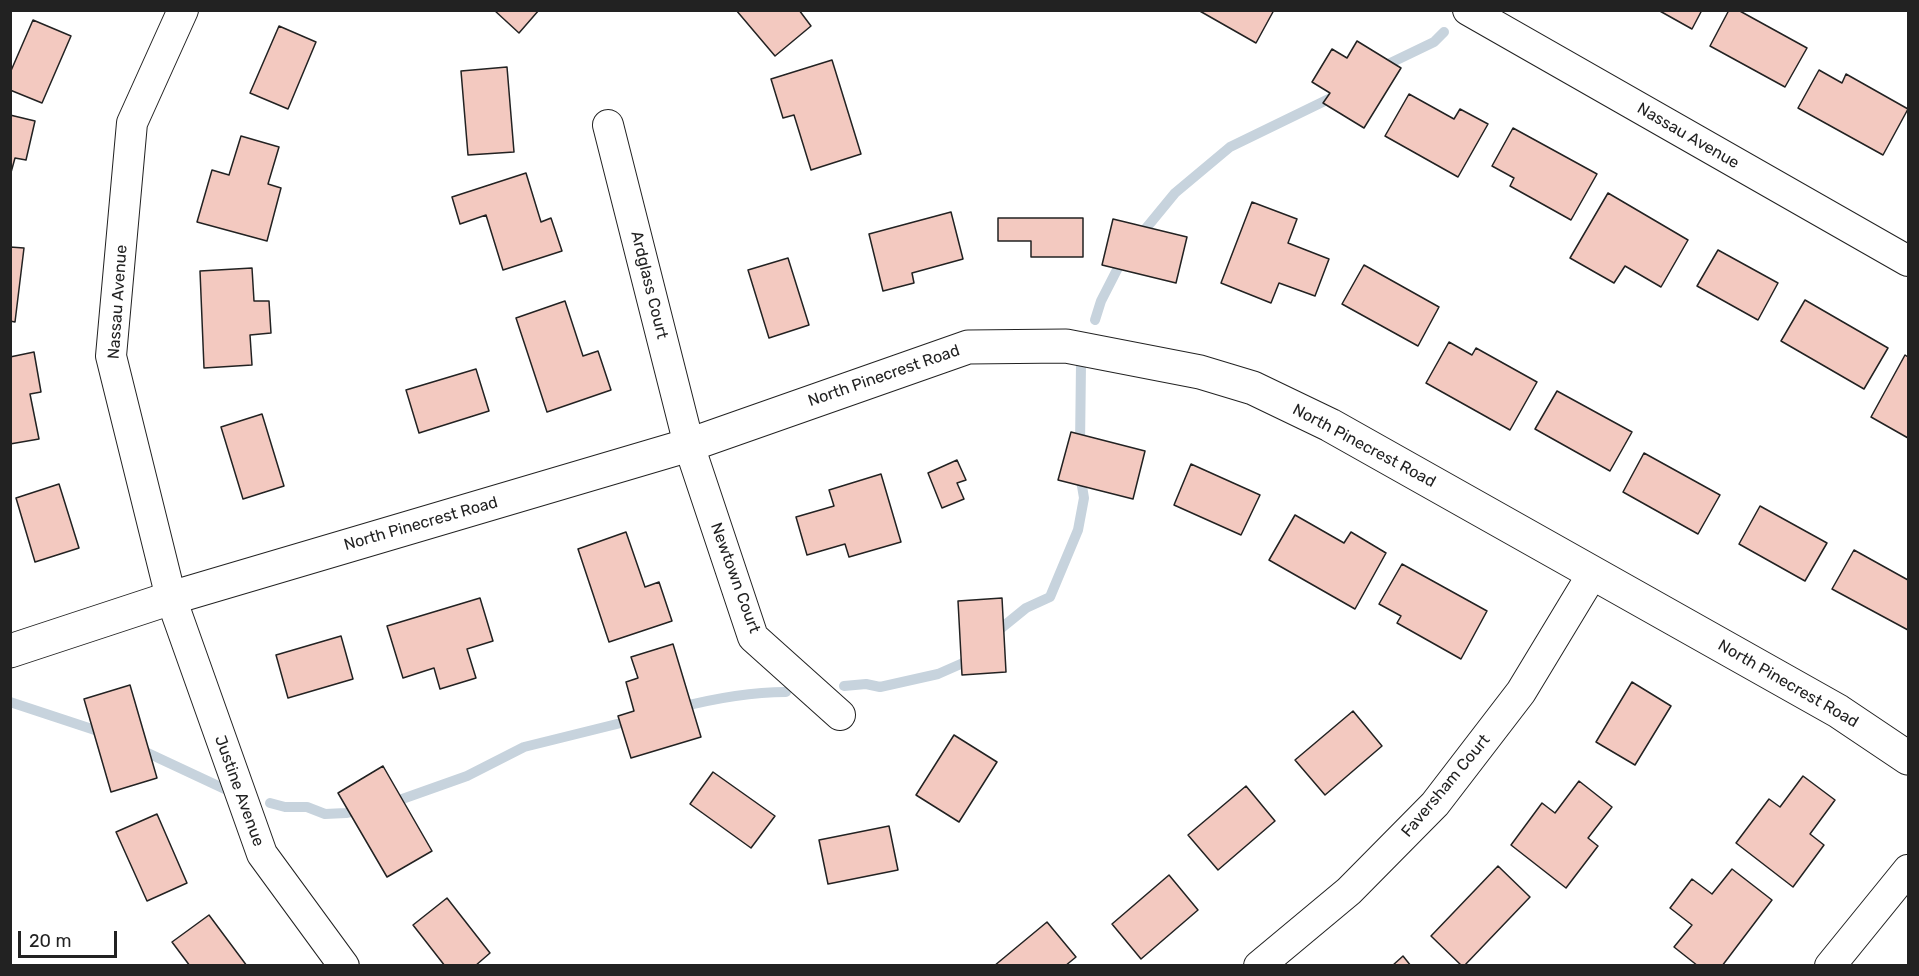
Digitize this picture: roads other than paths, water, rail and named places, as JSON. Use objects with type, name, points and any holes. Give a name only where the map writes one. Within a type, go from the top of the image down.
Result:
[{"type":"street","name":"Nassau Avenue","points":[[171,598],[111,356],[132,123],[183,10]]},
{"type":"street","name":"Nassau Avenue","points":[[1468,10],[1908,261]]},
{"type":"street","name":"Ardglass Court","points":[[609,125],[689,445]]},
{"type":"street","name":"North Pinecrest Road","points":[[10,651],[171,598],[689,445],[968,346],[1066,346],[1200,372],[1253,388],[1330,425],[1838,711],[1908,758]]},
{"type":"street","name":"Newtown Court","points":[[689,445],[753,637],[840,715]]},
{"type":"street","name":"Faversham Court","points":[[1259,966],[1349,891],[1435,804],[1521,692],[1593,573]]},
{"type":"street","name":"Justine Avenue","points":[[171,598],[262,855],[344,966]]},
{"type":"street","points":[[1830,966],[1908,870]]},
{"type":"waterway","points":[[1380,68],[1434,42],[1444,32]]},
{"type":"waterway","points":[[1138,238],[1175,193],[1230,147],[1337,95]]},
{"type":"waterway","points":[[1095,320],[1101,301],[1123,258]]},
{"type":"waterway","points":[[1080,446],[1081,364]]},
{"type":"waterway","points":[[994,634],[1026,608],[1050,597],[1078,530],[1084,498],[1080,474]]},
{"type":"waterway","points":[[844,686],[866,684],[880,687],[938,674],[963,663],[971,655]]},
{"type":"waterway","points":[[677,708],[731,697],[786,692]]},
{"type":"waterway","points":[[10,702],[104,733]]},
{"type":"waterway","points":[[391,803],[467,776],[524,747],[633,720]]},
{"type":"waterway","points":[[137,748],[229,791]]},
{"type":"waterway","points":[[270,803],[285,807],[307,807],[325,814],[364,809]]}]
